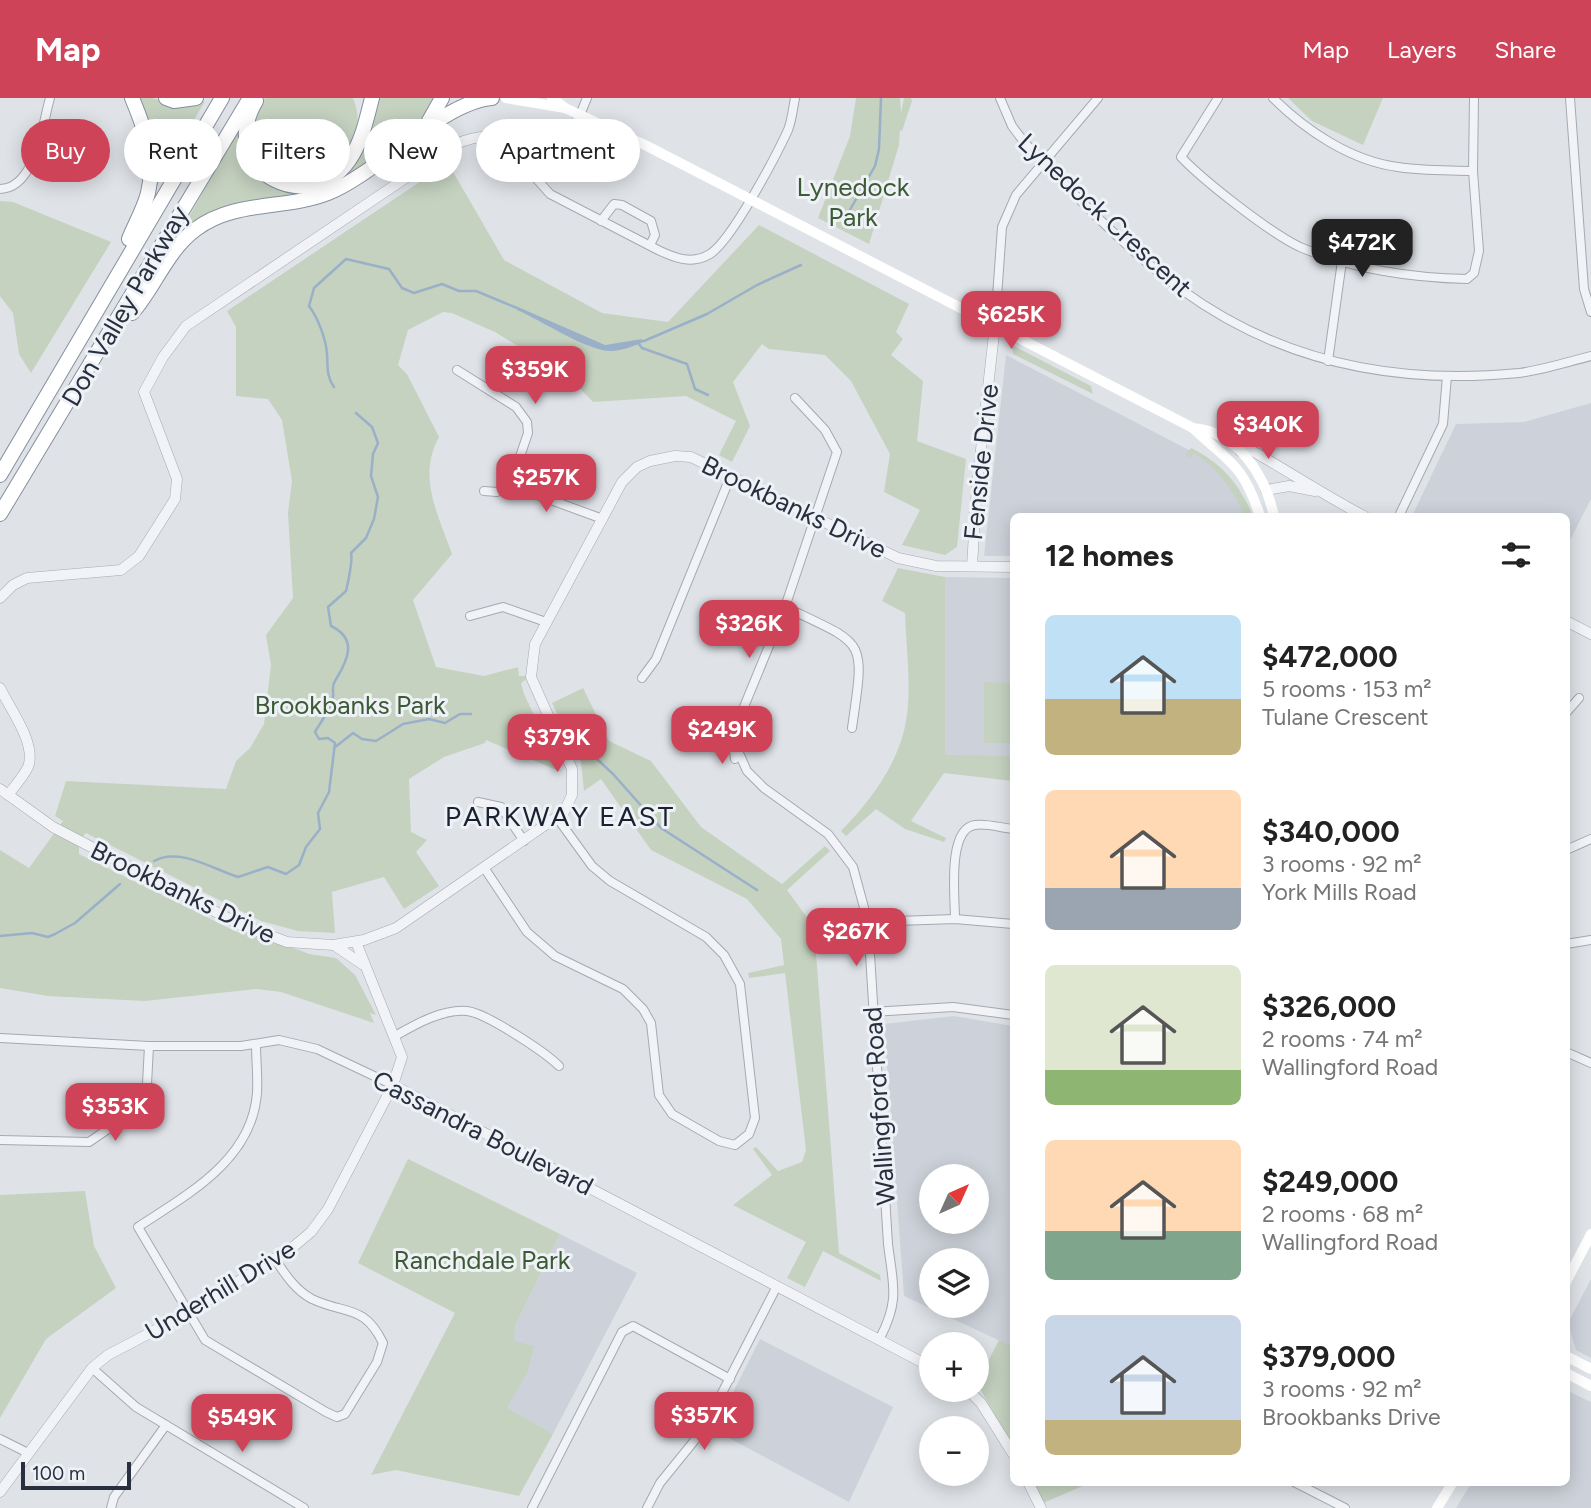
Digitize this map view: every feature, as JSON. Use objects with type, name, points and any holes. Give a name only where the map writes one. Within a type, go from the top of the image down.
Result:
[{"type":"highway","points":[[117,274],[148,194],[150,173],[148,142],[132,98]]},
{"type":"highway","points":[[166,98],[174,101],[197,98]]},
{"type":"highway","name":"Don Valley Parkway","points":[[0,475],[222,98]]},
{"type":"highway","name":"Don Valley Parkway","points":[[0,514],[110,333],[209,161],[250,98]]},
{"type":"highway","points":[[258,98],[246,130],[250,155],[260,170],[279,184],[303,187],[337,173],[353,156],[372,98]]},
{"type":"highway","points":[[361,98],[363,131]]},
{"type":"highway","points":[[432,119],[442,98]]},
{"type":"highway","points":[[444,119],[468,104],[492,98]]},
{"type":"highway","points":[[110,333],[134,310],[181,241],[211,218],[237,209],[327,193],[364,172]]},
{"type":"main road","points":[[506,98],[565,108]]},
{"type":"main road","points":[[552,98],[565,108],[750,199],[1193,428],[1221,450],[1239,469],[1259,513]]},
{"type":"main road","points":[[1193,428],[1213,430],[1240,450],[1266,490],[1273,513]]},
{"type":"main road","points":[[1221,450],[1233,456],[1252,480],[1266,490]]},
{"type":"main road","points":[[1570,1274],[1591,1234]]},
{"type":"main road","points":[[1570,1358],[1591,1369]]},
{"type":"main road","points":[[1570,1375],[1591,1386]]},
{"type":"main road","points":[[1437,1508],[1451,1486]]},
{"type":"street","points":[[0,189],[7,189],[24,177],[32,161],[50,98]]},
{"type":"street","points":[[0,598],[13,585],[27,578],[121,570],[139,556],[175,499],[177,479],[144,392],[163,357],[186,326],[456,144],[487,135],[543,153],[554,153],[565,144],[587,98]]},
{"type":"street","points":[[539,182],[550,194],[674,257],[689,260],[711,253],[732,229],[789,128],[795,98]]},
{"type":"street","name":"Lynedock Crescent","points":[[1000,98],[1017,134],[1140,255],[1182,290],[1253,333],[1328,361],[1380,373],[1447,376],[1521,372],[1591,356]]},
{"type":"street","name":"Fenside Drive","points":[[972,566],[977,485],[995,326],[1002,227],[1016,195],[1046,163],[1098,98]]},
{"type":"street","points":[[1218,98],[1181,157],[1196,172],[1298,246],[1342,261],[1428,278],[1467,279],[1474,273],[1479,251],[1473,171],[1474,98]]},
{"type":"street","points":[[1273,98],[1297,123],[1336,147],[1396,167],[1473,171]]},
{"type":"street","points":[[1570,98],[1584,289],[1591,312]]},
{"type":"street","points":[[601,220],[614,204],[622,205],[651,221],[655,227],[650,245]]},
{"type":"street","points":[[1580,238],[1591,236]]},
{"type":"street","points":[[1328,361],[1342,261]]},
{"type":"street","points":[[457,370],[516,407],[527,422],[528,433],[511,483],[497,492],[484,491]]},
{"type":"street","points":[[1400,513],[1443,424],[1447,376]]},
{"type":"street","name":"Wallingford Road","points":[[795,398],[825,430],[837,453],[785,607],[740,723],[738,742],[742,764],[764,788],[828,834],[844,851],[853,867],[868,922],[872,1012],[894,1288],[894,1309],[880,1338]]},
{"type":"street","points":[[1240,450],[1249,449],[1300,478],[1316,491],[1358,513]]},
{"type":"street","name":"Brookbanks Drive","points":[[4,792],[53,827],[239,924],[287,942],[333,945],[356,942],[396,928],[485,869],[558,819],[572,796],[572,769],[531,677],[535,643],[600,519],[622,482],[637,467],[650,461],[675,456],[691,457],[898,558],[936,566],[1010,567]]},
{"type":"street","points":[[642,678],[656,659],[731,475]]},
{"type":"street","points":[[511,483],[600,519]]},
{"type":"street","points":[[1266,490],[1289,486],[1316,491]]},
{"type":"street","points":[[470,616],[503,607],[546,622]]},
{"type":"street","points":[[785,607],[836,630],[851,640],[860,656],[852,728]]},
{"type":"street","points":[[1570,623],[1591,634]]},
{"type":"street","points":[[0,688],[28,744],[30,757],[27,769],[4,792]]},
{"type":"street","points":[[1570,708],[1578,698]]},
{"type":"street","points":[[478,802],[501,807],[524,841]]},
{"type":"street","points":[[485,869],[527,932],[555,956],[623,989],[643,1009],[651,1023],[659,1095],[672,1114],[719,1141],[735,1145],[750,1134],[755,1118],[737,979],[724,955],[706,937],[627,892],[592,866],[558,819]]},
{"type":"street","points":[[955,919],[956,844],[964,831],[975,825],[1010,829]]},
{"type":"street","points":[[1570,848],[1591,839]]},
{"type":"street","points":[[868,922],[955,919],[1010,924]]},
{"type":"street","points":[[1570,943],[1591,940]]},
{"type":"street","name":"Underhill Drive","points":[[0,1492],[92,1368],[108,1355],[188,1313],[302,1241],[328,1209],[393,1086],[402,1057],[356,942]]},
{"type":"street","points":[[333,945],[355,957],[367,970]]},
{"type":"street","points":[[872,1012],[953,1007],[1010,1015]]},
{"type":"street","points":[[395,1036],[440,1014],[468,1011],[543,1049],[559,1066]]},
{"type":"street","name":"Cassandra Boulevard","points":[[0,1038],[149,1046],[256,1044],[279,1040],[297,1042],[393,1086],[919,1360]]},
{"type":"street","points":[[256,1044],[257,1095],[247,1129],[235,1151],[221,1168],[194,1190],[138,1227],[205,1340],[326,1412],[337,1417],[345,1414],[377,1362],[383,1343],[374,1324],[363,1316],[311,1298],[290,1282],[275,1259]]},
{"type":"street","points":[[0,1140],[81,1143],[99,1137],[146,1103],[149,1046]]},
{"type":"street","points":[[1570,1054],[1591,1063]]},
{"type":"street","points":[[647,1508],[660,1483],[703,1430],[777,1286]]},
{"type":"street","points":[[532,1508],[622,1332],[633,1326],[730,1379]]},
{"type":"street","points":[[92,1368],[127,1400],[304,1508]]},
{"type":"street","points":[[980,1402],[1010,1449]]},
{"type":"street","points":[[111,1508],[114,1497],[166,1425]]},
{"type":"street","points":[[0,1439],[28,1453]]},
{"type":"street","points":[[1030,1486],[1041,1508]]},
{"type":"street","points":[[1302,1486],[1345,1508]]},
{"type":"shaded area","points":[[1006,355],[1214,463],[1248,513],[1010,513],[1010,556],[984,556]]},
{"type":"shaded area","points":[[1591,403],[1591,499],[1570,540],[1570,513],[1413,513],[1456,424],[1524,422]]},
{"type":"shaded area","points":[[945,577],[1010,578],[1010,756],[945,756]]},
{"type":"shaded area","points":[[954,1016],[1010,1025],[1010,1346],[989,1336],[989,1332],[981,1332],[951,1318],[989,1318],[989,1248],[919,1248],[919,1303],[904,1296],[884,1024]]},
{"type":"shaded area","points":[[560,1234],[637,1273],[553,1434],[506,1408],[521,1379],[510,1374],[515,1326]]},
{"type":"shaded area","points":[[1591,1279],[1591,1358],[1576,1350],[1570,1319]]},
{"type":"shaded area","points":[[760,1339],[893,1407],[849,1502],[714,1430]]},
{"type":"shaded area","points":[[1570,1392],[1591,1402],[1591,1508],[1456,1508],[1470,1486],[1570,1486]]},
{"type":"green space","points":[[139,98],[152,98],[182,107],[205,101],[195,119],[142,119]]},
{"type":"green space","points":[[265,98],[353,98],[358,118],[350,145],[350,119],[254,119]]},
{"type":"green space","points":[[377,98],[436,98],[424,119],[366,119]]},
{"type":"green space","name":"Lynedock Park","points":[[856,98],[900,98],[901,113],[904,98],[911,98],[912,101],[902,131],[900,130],[899,145],[869,244],[818,218],[850,136]]},
{"type":"green space","points":[[1288,98],[1383,98],[1363,145],[1312,121]]},
{"type":"green space","points":[[364,122],[364,167],[350,176],[350,148]]},
{"type":"green space","points":[[236,133],[236,182],[270,182],[304,192],[233,206],[175,242],[209,182],[222,182],[222,158]]},
{"type":"green space","points":[[150,182],[159,182],[152,194]]},
{"type":"green space","name":"Brookbanks Park","points":[[420,182],[459,182],[504,260],[602,313],[668,322],[759,225],[909,304],[896,332],[903,339],[891,355],[923,381],[917,441],[966,459],[957,547],[945,555],[902,545],[920,510],[884,492],[890,454],[851,381],[825,355],[769,349],[762,344],[733,382],[750,426],[732,462],[719,455],[736,421],[686,396],[593,402],[571,379],[495,332],[452,313],[443,312],[408,330],[398,365],[407,374],[439,437],[433,452],[430,481],[436,510],[452,554],[413,600],[436,667],[484,676],[518,667],[519,676],[531,676],[521,683],[524,694],[561,772],[486,740],[485,743],[444,757],[409,779],[411,832],[427,840],[416,852],[439,886],[404,909],[384,877],[332,892],[335,933],[298,931],[261,921],[86,833],[79,840],[79,854],[237,932],[251,931],[309,954],[336,958],[355,975],[376,1015],[370,1013],[374,1023],[281,992],[257,989],[145,1001],[48,996],[0,988],[0,850],[29,868],[63,821],[55,816],[66,781],[226,789],[236,761],[250,748],[264,724],[271,665],[266,635],[293,598],[288,513],[292,481],[282,420],[268,399],[236,396],[236,327],[227,311]]},
{"type":"green space","points":[[0,201],[13,202],[111,242],[31,373],[19,354],[13,313],[0,296]]},
{"type":"green space","points":[[1012,345],[1091,386],[1093,394],[1013,354]]},
{"type":"green space","points":[[1191,448],[1221,468],[1236,485],[1252,513],[1243,513],[1230,489],[1211,466],[1194,453],[1190,458],[1185,455]]},
{"type":"green space","points":[[898,568],[945,577],[945,755],[1010,756],[1010,781],[944,773],[911,821],[946,838],[944,842],[905,829],[876,809],[846,836],[841,831],[882,781],[897,752],[906,721],[909,682],[905,613],[882,601]]},
{"type":"green space","points":[[984,682],[1010,683],[1010,743],[984,743]]},
{"type":"green space","points":[[583,688],[609,741],[651,761],[701,827],[782,884],[825,846],[830,851],[787,890],[814,927],[839,1253],[880,1275],[881,1281],[823,1251],[805,1287],[787,1278],[806,1242],[733,1205],[772,1175],[753,1149],[756,1147],[778,1171],[802,1162],[806,1150],[785,973],[749,978],[748,973],[784,965],[781,939],[747,899],[651,850],[601,779],[584,791],[581,762],[552,703]]},
{"type":"green space","name":"Ranchdale Park","points":[[408,1159],[560,1234],[515,1326],[514,1341],[534,1346],[528,1371],[507,1408],[553,1434],[519,1496],[396,1470],[371,1475],[455,1313],[358,1263]]},
{"type":"green space","points":[[85,1191],[94,1246],[116,1288],[46,1339],[0,1418],[0,1195]]},
{"type":"green space","points":[[999,1340],[1010,1346],[1010,1444],[987,1402],[989,1360]]},
{"type":"green space","points":[[1033,1486],[1083,1486],[1043,1503]]},
{"type":"water","points":[[518,307],[605,345],[642,339],[644,342],[620,350],[602,350],[565,335],[517,310]]},
{"type":"waterway","points":[[847,215],[875,166],[879,149],[881,98]]},
{"type":"waterway","points":[[334,387],[329,375],[323,335],[309,306],[314,288],[346,259],[389,269],[402,288],[414,293],[442,284],[459,291],[476,291],[517,308]]},
{"type":"waterway","points":[[644,341],[707,314],[757,285],[801,265]]},
{"type":"waterway","points":[[639,344],[642,348],[687,364],[695,389],[708,395]]},
{"type":"waterway","points":[[154,861],[174,856],[185,858],[238,877],[268,867],[286,874],[299,865],[306,847],[320,829],[318,813],[329,792],[335,743],[328,738],[319,739],[315,732],[330,706],[333,685],[344,665],[348,650],[345,637],[331,626],[328,607],[346,591],[351,553],[366,538],[374,519],[378,497],[371,476],[373,454],[378,443],[372,427],[356,413]]},
{"type":"waterway","points":[[334,748],[353,733],[362,739],[376,741],[403,724],[429,719],[445,723],[460,714],[471,714]]},
{"type":"waterway","points":[[584,747],[613,774],[661,828],[757,890]]},
{"type":"waterway","points":[[0,936],[32,933],[48,937],[55,934],[75,923],[120,884]]},
{"type":"district","name":"PARKWAY EAST","points":[[560,816]]}]
